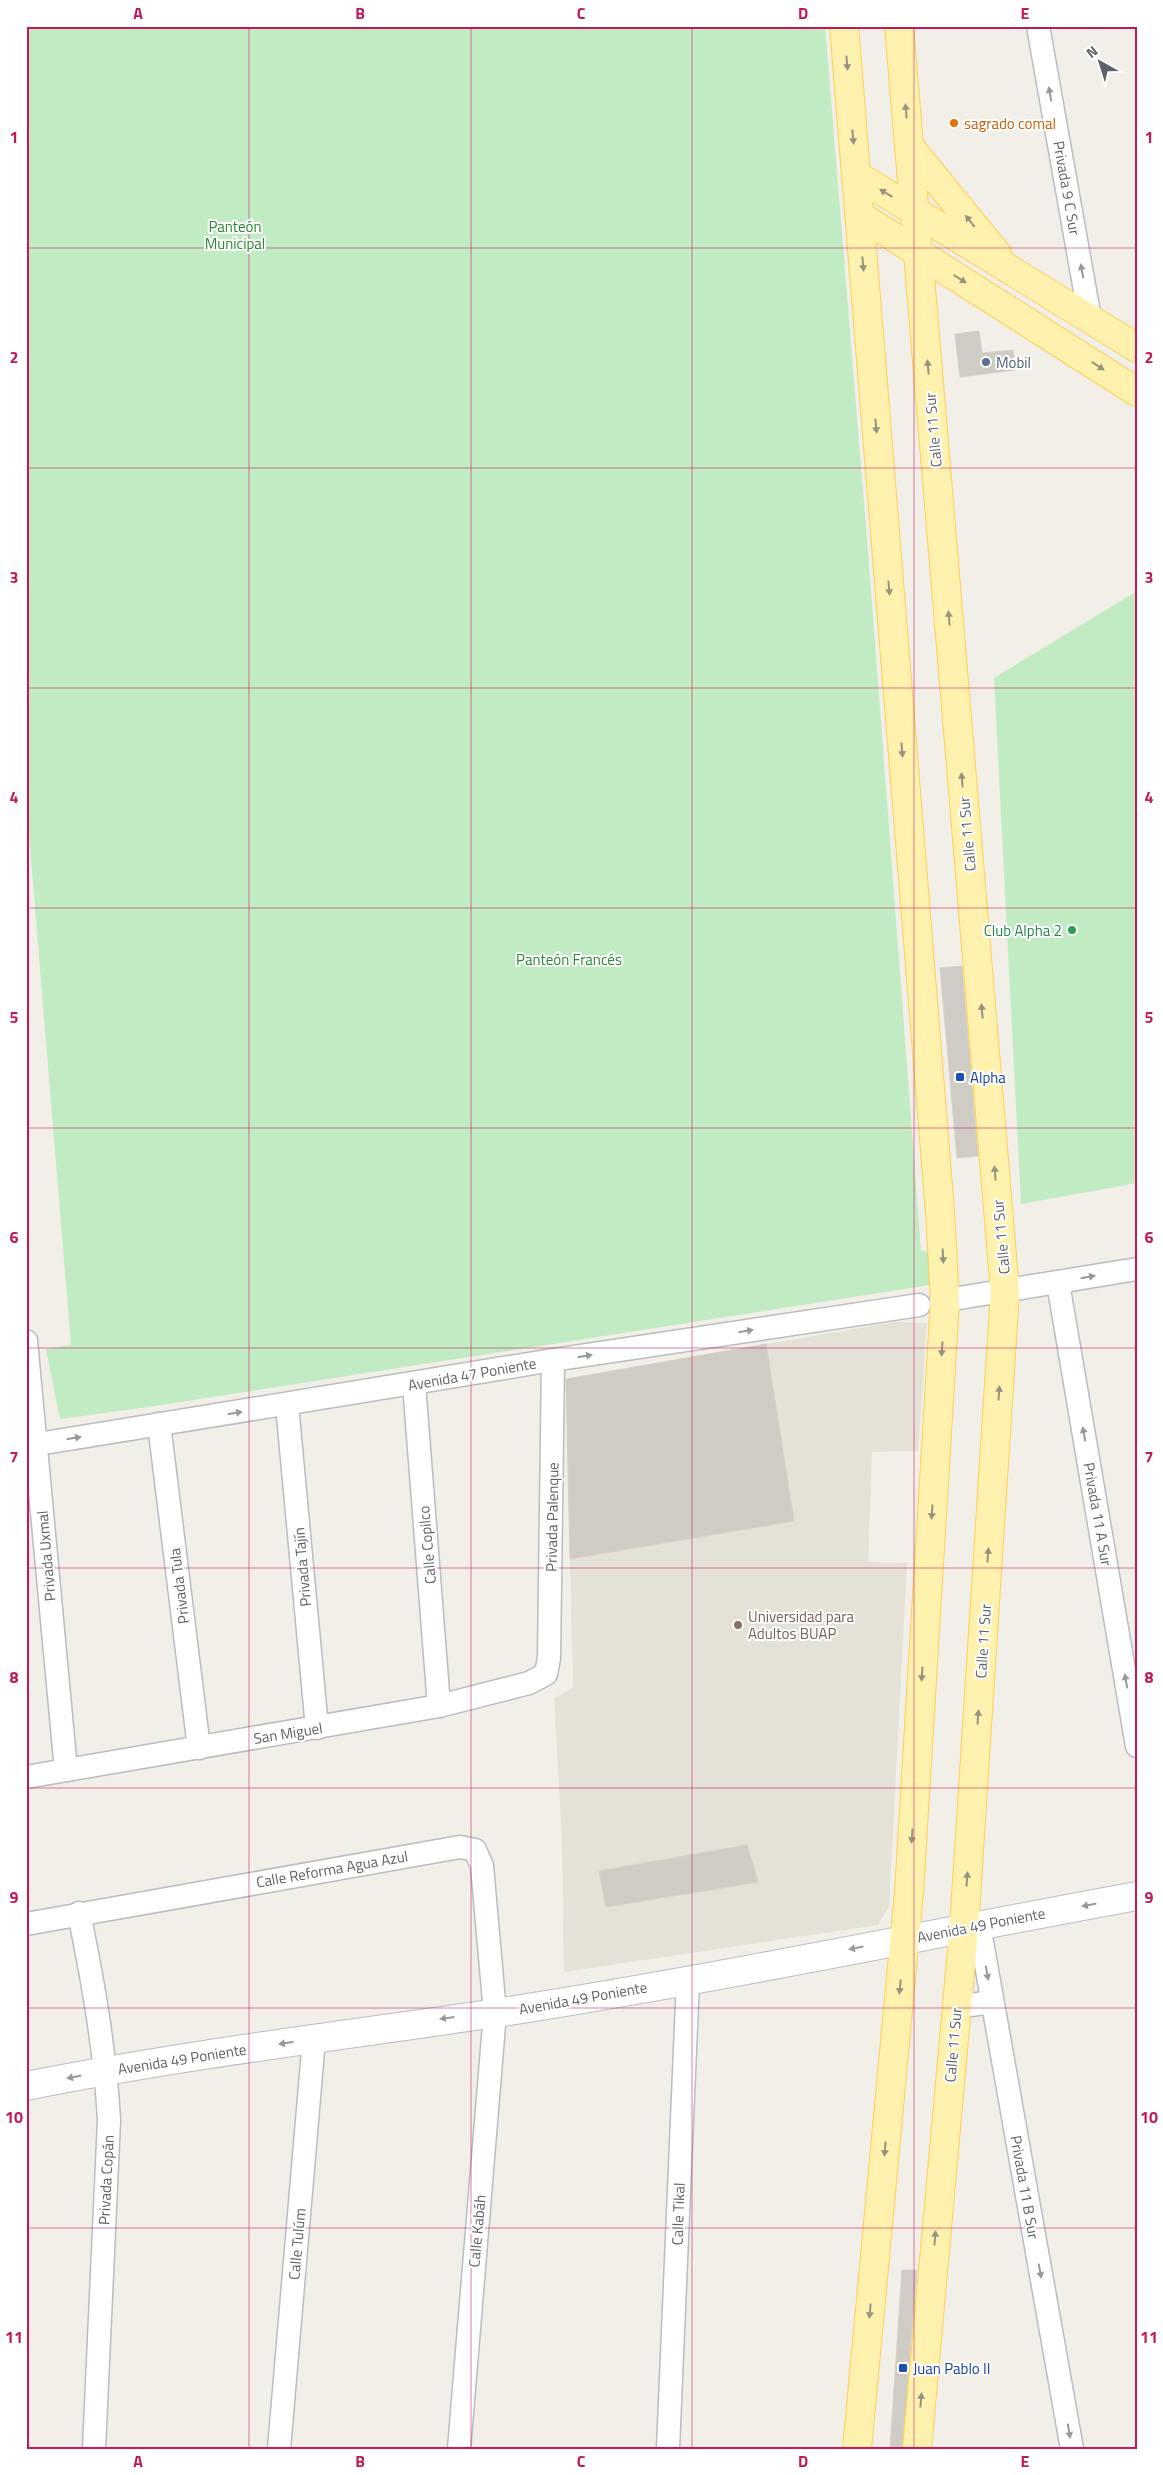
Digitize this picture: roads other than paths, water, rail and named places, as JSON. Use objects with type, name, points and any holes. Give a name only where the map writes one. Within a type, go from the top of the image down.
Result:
[{"type":"main road","points":[[844,26],[939,1202],[904,1939],[857,2449]]},
{"type":"main road","name":"Calle 11 Sur","points":[[901,27],[909,146],[1005,1292],[971,1926],[956,2007],[916,2449]]},
{"type":"main road","points":[[909,146],[1012,272]]},
{"type":"main road","points":[[856,175],[1137,348]]},
{"type":"main road","points":[[859,215],[1137,392]]},
{"type":"main road","name":"Avenida 49 Poniente","points":[[26,2086],[106,2070],[495,2013],[1137,1896]]},
{"type":"street","name":"Privada 9 C Sur","points":[[1038,26],[1090,319]]},
{"type":"street","name":"Avenida 47 Poniente","points":[[31,1445],[287,1405],[553,1360],[1005,1292],[1137,1269]]},
{"type":"street","name":"Privada 11 A Sur","points":[[1058,1282],[1137,1746]]},
{"type":"street","name":"Privada Uxmal","points":[[26,1341],[31,1445],[66,1770]]},
{"type":"street","name":"Privada Palenque","points":[[546,1674],[549,1648],[553,1360]]},
{"type":"street","name":"Calle Copilco","points":[[414,1384],[440,1706]]},
{"type":"street","name":"Privada Tajín","points":[[287,1405],[317,1728]]},
{"type":"street","name":"Privada Tula","points":[[159,1424],[198,1748]]},
{"type":"street","name":"San Miguel","points":[[26,1777],[440,1706],[529,1683],[546,1674]]},
{"type":"street","name":"Calle Reforma Agua Azul","points":[[26,1924],[79,1913],[460,1847],[475,1850],[482,1866],[495,2013]]},
{"type":"street","name":"Privada Copán","points":[[79,1913],[95,1993],[106,2070],[109,2120],[94,2449]]},
{"type":"street","name":"Privada 11 B Sur","points":[[971,1926],[992,2002],[1072,2449]]},
{"type":"street","name":"Calle Tikal","points":[[668,2449],[688,1979]]},
{"type":"street","points":[[956,2007],[992,2002]]},
{"type":"street","name":"Calle Kabáh","points":[[459,2449],[495,2013]]},
{"type":"street","name":"Calle Tulúm","points":[[279,2449],[314,2039]]},
{"type":"place","name":"sagrado comal","points":[[954,123]]},
{"type":"place","name":"Mobil","points":[[986,362]]},
{"type":"place","name":"Club Alpha 2","points":[[1072,930]]},
{"type":"place","name":"Alpha","points":[[960,1077]]},
{"type":"place","name":"Universidad para Adultos BUAP","points":[[738,1625]]},
{"type":"place","name":"Juan Pablo II","points":[[903,2368]]},
{"type":"park label","name":"Panteón Municipal","points":[[235,234]]},
{"type":"park label","name":"Panteón Francés","points":[[569,959]]}]
